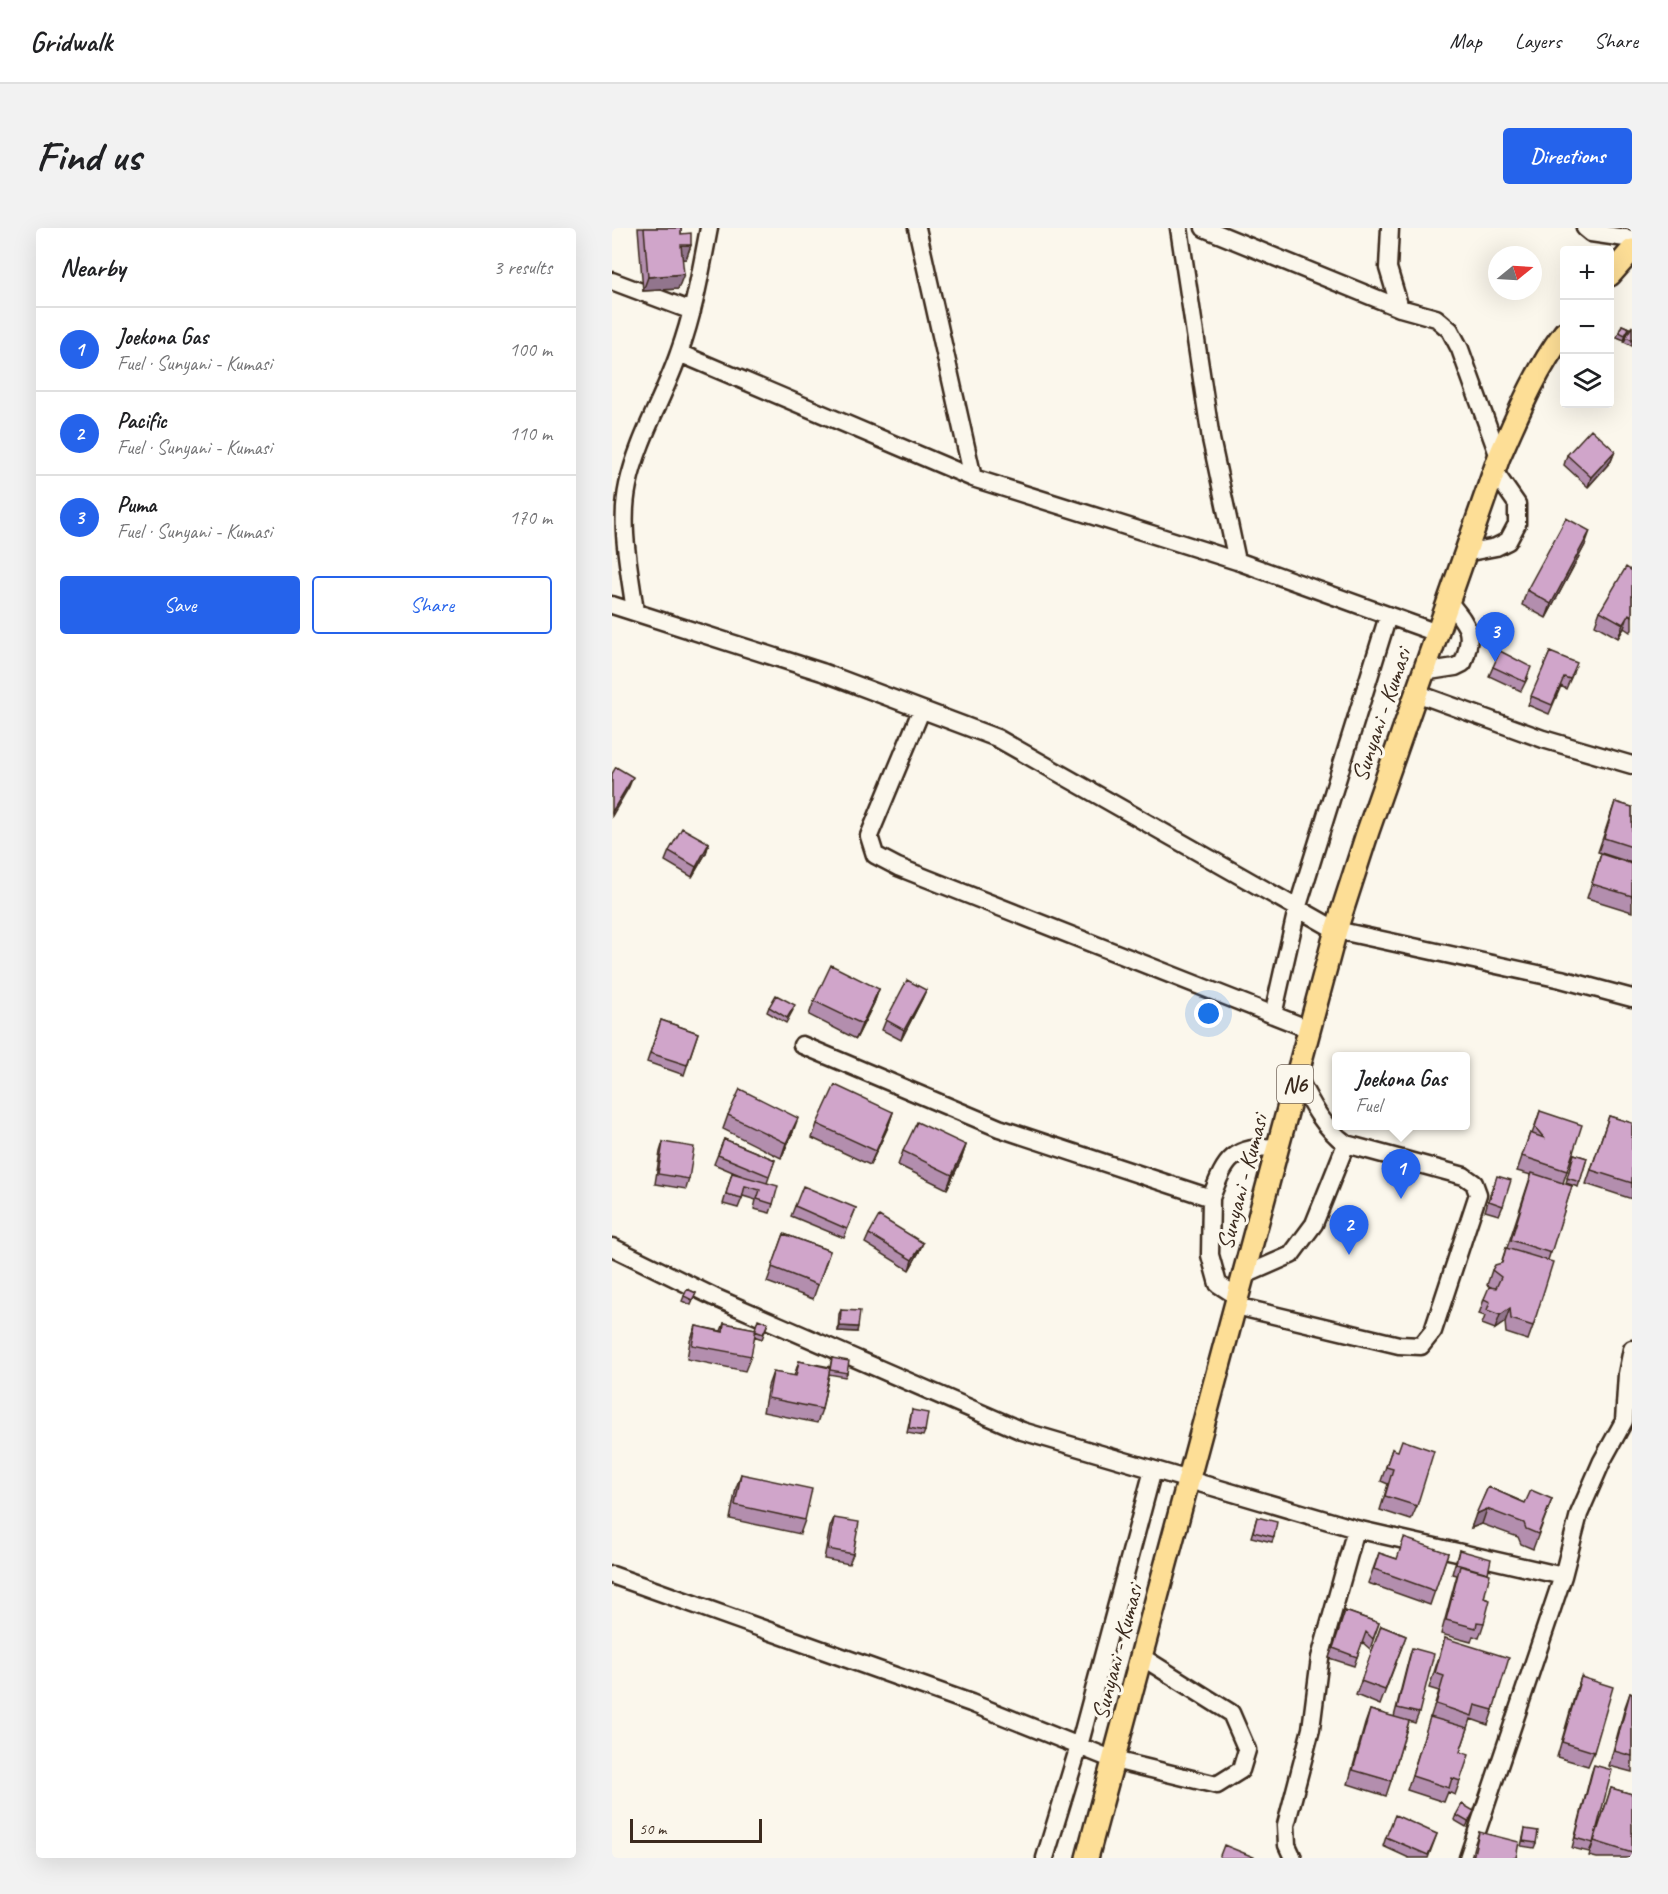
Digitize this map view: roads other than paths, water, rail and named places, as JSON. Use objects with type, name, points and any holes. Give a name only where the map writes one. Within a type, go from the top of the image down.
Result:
[{"type":"main road","points":[[1614,270],[1632,250]]},
{"type":"main road","name":"Sunyani - Kumasi","points":[[1087,1858],[1336,930],[1423,672],[1497,464],[1527,395],[1560,339]]},
{"type":"street","points":[[635,612],[623,522],[628,485],[642,441],[679,353],[692,311],[710,228]]},
{"type":"street","points":[[917,228],[973,478]]},
{"type":"street","points":[[1179,228],[1211,439],[1237,561]]},
{"type":"street","points":[[1204,228],[1400,308],[1436,318],[1450,330],[1460,349],[1497,464],[1517,504],[1517,524],[1508,541],[1496,547],[1465,553]]},
{"type":"street","points":[[1390,228],[1388,268],[1400,308]]},
{"type":"street","points":[[1586,228],[1591,232],[1632,238]]},
{"type":"street","points":[[612,281],[692,311]]},
{"type":"street","points":[[679,353],[973,478],[1237,561],[1437,633]]},
{"type":"street","points":[[1423,672],[1455,667],[1463,663],[1470,645],[1469,627],[1448,601]]},
{"type":"street","points":[[612,605],[822,672],[997,738],[1065,774],[1216,865],[1336,930],[1561,979],[1632,998]]},
{"type":"street","points":[[1273,1015],[1297,909],[1388,616]]},
{"type":"street","points":[[1416,693],[1543,739],[1631,763]]},
{"type":"street","points":[[921,711],[869,836],[875,855],[898,867],[1310,1029]]},
{"type":"street","points":[[802,1045],[999,1128],[1211,1198]]},
{"type":"street","points":[[1278,1147],[1254,1147],[1240,1150],[1229,1159],[1211,1198],[1210,1255],[1218,1284],[1237,1301],[1399,1345],[1421,1346],[1433,1331],[1478,1194],[1474,1183],[1464,1176],[1346,1144],[1330,1132],[1317,1116],[1297,1076]]},
{"type":"street","points":[[1243,1276],[1291,1255],[1314,1224],[1346,1144]]},
{"type":"street","points":[[612,1247],[714,1297],[1022,1431],[1356,1529],[1563,1576]]},
{"type":"street","points":[[1468,1858],[1563,1576],[1579,1514],[1590,1486],[1628,1422],[1627,1374],[1632,1349]]},
{"type":"street","points":[[1045,1858],[1079,1746],[1154,1470]]},
{"type":"street","points":[[1293,1858],[1287,1845],[1286,1825],[1311,1729],[1320,1658],[1356,1529]]},
{"type":"street","points":[[612,1575],[971,1703],[1114,1760],[1217,1785],[1241,1770],[1247,1750],[1231,1713],[1142,1657]]},
{"type":"place","name":"Puma","points":[[1495,662]]},
{"type":"place","name":"Joekona Gas","points":[[1401,1199]]},
{"type":"place","name":"Pacific","points":[[1349,1255]]}]
